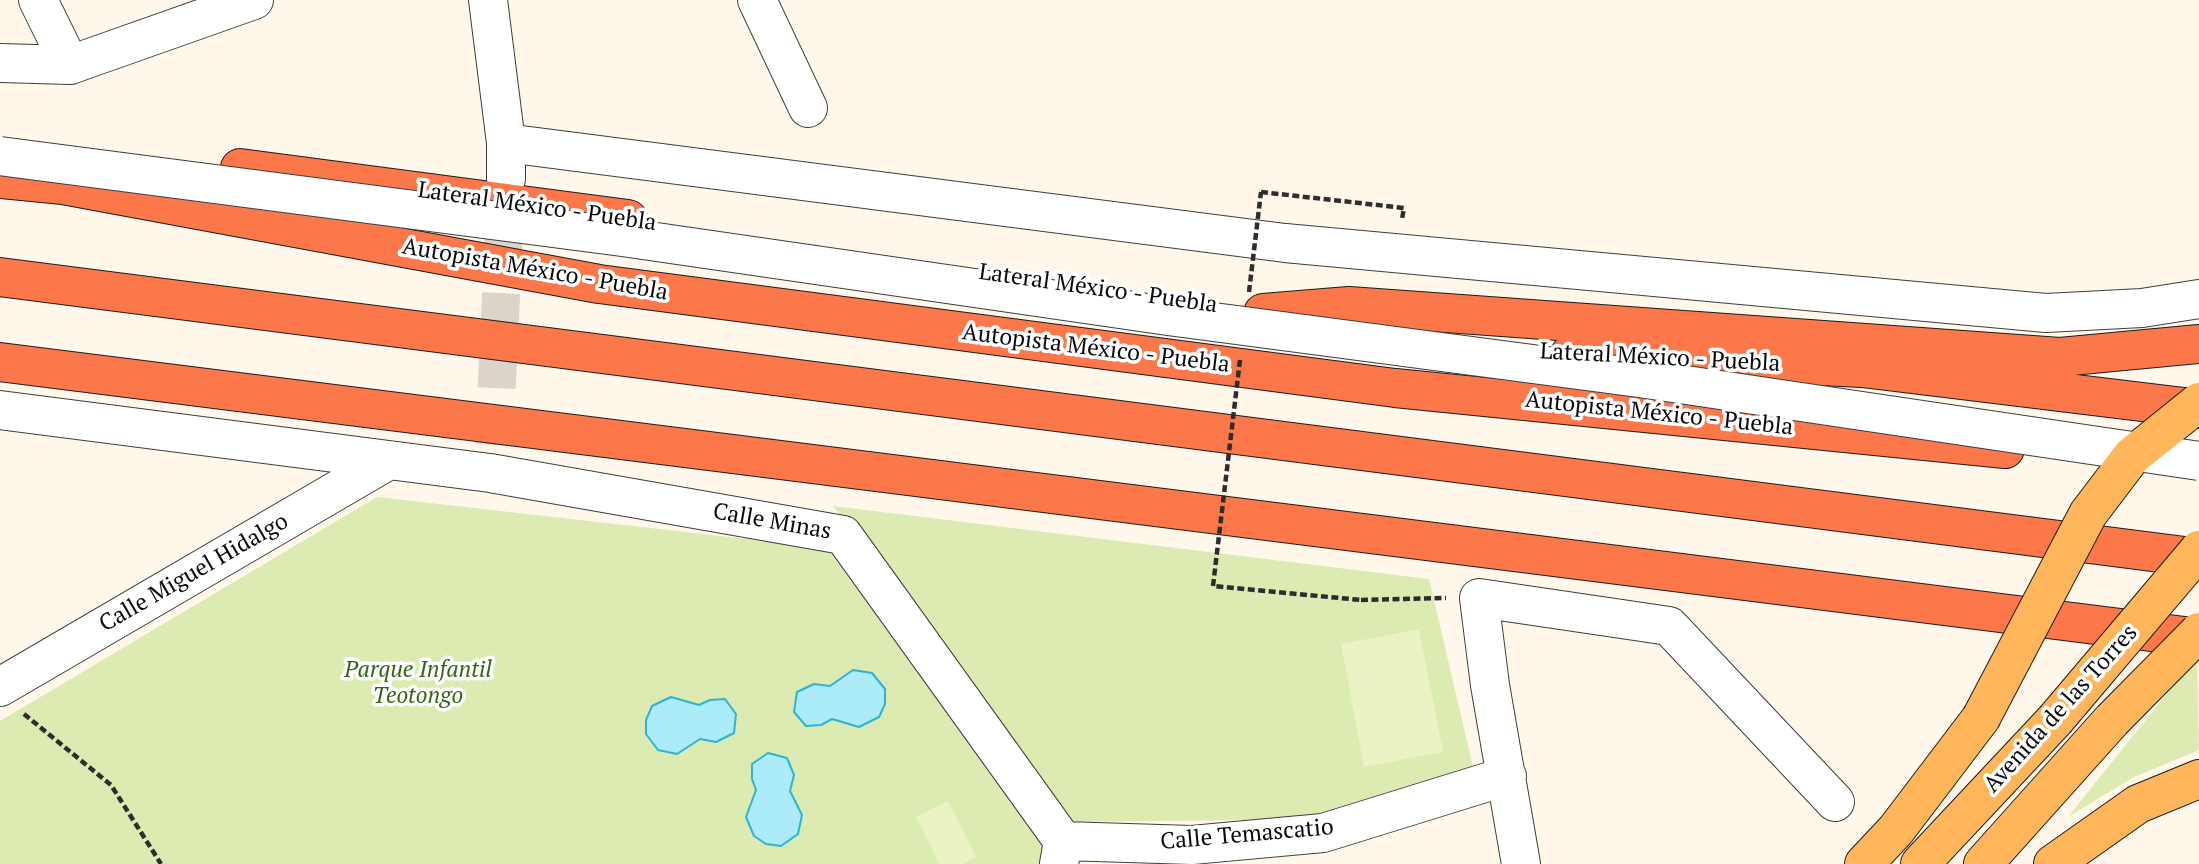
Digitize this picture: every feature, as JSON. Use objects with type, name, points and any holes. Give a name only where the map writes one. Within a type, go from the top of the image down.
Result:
[{"type":"highway","name":"Lateral México - Puebla","points":[[0,138],[493,200],[1255,307],[1485,350],[1861,368],[2199,409]]},
{"type":"highway","name":"Autopista México - Puebla","points":[[0,177],[63,184],[599,284],[1395,388],[2199,469]]},
{"type":"highway","points":[[0,277],[2199,558]]},
{"type":"highway","points":[[1255,307],[1349,306],[2060,357],[2199,344]]},
{"type":"highway","points":[[0,362],[2199,638]]},
{"type":"main road","points":[[1864,864],[1896,831],[1981,718],[2088,514],[2132,456],[2199,402]]},
{"type":"main road","name":"Avenida de las Torres","points":[[1920,864],[2055,720],[2199,550]]},
{"type":"main road","name":"Avenida de las Torres","points":[[1983,864],[2112,720],[2199,632]]},
{"type":"main road","points":[[2053,864],[2138,804],[2199,779]]},
{"type":"street","points":[[38,0],[70,65]]},
{"type":"street","points":[[0,63],[70,65],[253,0]]},
{"type":"street","points":[[488,0],[506,161],[1285,243],[2032,312],[2142,308],[2199,299]]},
{"type":"street","points":[[757,0],[808,108]]},
{"type":"street","points":[[0,156],[622,237],[1182,318],[1639,377],[2199,461]]},
{"type":"street","points":[[0,177],[1529,382],[2199,479]]},
{"type":"street","name":"Calle Minas","points":[[0,410],[389,460],[492,459],[843,535],[1061,852]]},
{"type":"street","name":"Calle Miguel Hidalgo","points":[[10,699],[389,460]]},
{"type":"street","points":[[1521,864],[1490,685],[1479,598],[1669,626],[1835,802]]},
{"type":"street","name":"Calle Temascatio","points":[[1061,852],[1192,845],[1323,833],[1507,776]]},
{"type":"path","points":[[1255,307],[1261,192]]},
{"type":"path","points":[[1241,355],[1213,586],[1361,600],[1479,598]]},
{"type":"path","points":[[10,699],[111,785],[161,864]]},
{"type":"green space","name":"Parque Infantil Teotongo","points":[[377,497],[827,548],[1047,845],[1043,864],[0,864],[0,721]]},
{"type":"green space","points":[[833,506],[1429,579],[1474,771],[1327,819],[1068,822]]},
{"type":"green space","points":[[1419,629],[1443,752],[1364,767],[1341,644]]},
{"type":"green space","points":[[2197,656],[2199,750],[2134,777],[2068,817]]},
{"type":"green space","points":[[948,801],[976,857],[962,864],[939,864],[916,817]]},
{"type":"water","points":[[853,670],[872,673],[885,689],[885,704],[879,717],[859,727],[832,719],[821,725],[806,726],[794,712],[797,692],[814,684],[830,686]]},
{"type":"water","points":[[671,697],[699,705],[710,700],[725,699],[736,714],[734,733],[716,742],[700,739],[677,754],[658,750],[646,734],[646,720],[652,706]]},
{"type":"water","points":[[768,753],[787,758],[794,775],[790,791],[802,815],[798,834],[781,846],[766,844],[754,836],[746,817],[756,790],[752,779],[752,764]]},
{"type":"tunnel","points":[[494,445],[506,188]]}]
